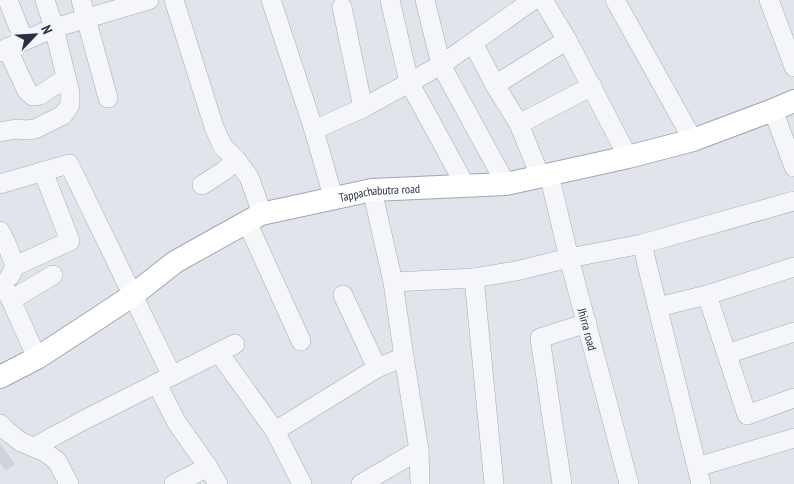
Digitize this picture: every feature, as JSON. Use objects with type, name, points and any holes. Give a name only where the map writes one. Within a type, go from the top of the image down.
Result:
[{"type":"main road","name":"Tappachabutra road","points":[[0,377],[37,358],[133,295],[175,262],[254,218],[372,190],[506,184],[628,157],[693,140],[794,101]]},
{"type":"street","points":[[8,0],[10,47],[26,91],[33,96],[40,95],[66,78]]},
{"type":"street","points":[[0,132],[16,128],[35,129],[63,115],[70,105],[70,93],[45,0]]},
{"type":"street","points":[[81,0],[108,98]]},
{"type":"street","points":[[10,47],[54,28],[127,3],[149,0]]},
{"type":"street","points":[[174,0],[214,126],[223,147],[249,177],[258,202],[254,218],[301,341]]},
{"type":"street","points":[[271,0],[314,130],[333,198]]},
{"type":"street","points":[[390,0],[409,82],[465,185]]},
{"type":"street","points":[[425,0],[441,64],[506,184]]},
{"type":"street","points":[[314,130],[363,108],[441,64],[533,0]]},
{"type":"street","points":[[542,0],[567,40],[628,157]]},
{"type":"street","points":[[769,0],[794,67]]},
{"type":"street","points":[[617,1],[693,140]]},
{"type":"street","points":[[342,7],[363,108]]},
{"type":"street","points":[[495,85],[567,40]]},
{"type":"street","name":"Jhirra road","points":[[473,43],[495,85],[519,124],[545,175],[587,323],[629,484]]},
{"type":"street","points":[[519,124],[592,86]]},
{"type":"street","points":[[773,110],[794,167]]},
{"type":"street","points":[[202,185],[224,171],[236,160]]},
{"type":"street","points":[[0,184],[69,164],[133,295],[164,380],[177,423],[218,484]]},
{"type":"street","points":[[37,358],[11,300],[1,284],[10,276],[15,266],[70,241],[43,171]]},
{"type":"street","points":[[372,190],[393,282],[419,450],[420,484]]},
{"type":"street","points":[[60,212],[86,200]]},
{"type":"street","points":[[393,282],[474,278],[516,271],[569,258],[642,244],[794,201]]},
{"type":"street","points":[[0,231],[15,266]]},
{"type":"street","points":[[642,244],[699,476],[794,438]]},
{"type":"street","points":[[658,307],[707,295],[794,267]]},
{"type":"street","points":[[11,300],[54,275]]},
{"type":"street","points":[[474,278],[494,484]]},
{"type":"street","points":[[344,295],[377,368]]},
{"type":"street","points":[[707,295],[747,415],[794,398]]},
{"type":"street","points":[[562,484],[540,338],[587,323]]},
{"type":"street","points":[[726,354],[794,332]]},
{"type":"street","points":[[34,446],[227,349],[276,431],[302,484]]},
{"type":"street","points":[[276,431],[377,368],[404,357]]},
{"type":"street","points":[[0,424],[21,442],[34,446],[57,461],[69,484]]},
{"type":"street","points":[[360,484],[419,450]]},
{"type":"street","points":[[174,484],[208,467]]},
{"type":"shaded area","points":[[0,443],[15,464],[6,471],[0,462]]}]
